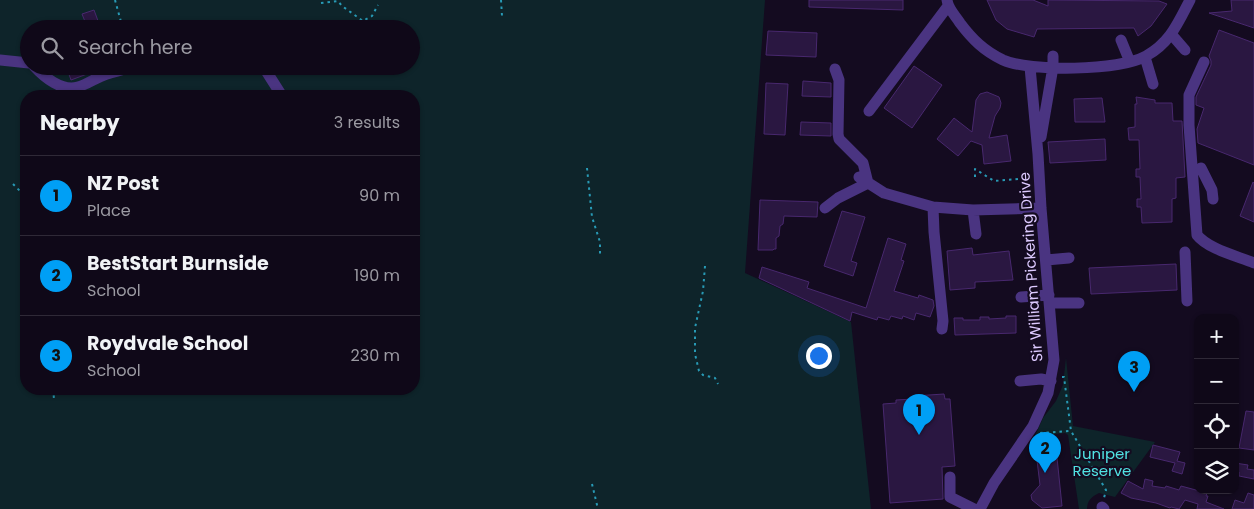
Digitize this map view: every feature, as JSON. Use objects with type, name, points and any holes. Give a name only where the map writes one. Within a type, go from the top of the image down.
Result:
[{"type":"street","points":[[869,111],[947,3],[971,38],[986,51],[1004,60],[1030,67],[1053,61],[1094,68],[1130,62],[1145,57],[1161,46],[1172,35],[1190,0]]},
{"type":"street","points":[[1172,35],[1185,50]]},
{"type":"street","points":[[1121,40],[1130,62]]},
{"type":"street","points":[[1145,57],[1153,84]]},
{"type":"street","points":[[0,60],[20,62]]},
{"type":"street","name":"Sir William Pickering Drive","points":[[1038,154],[1046,131],[1053,61]]},
{"type":"street","points":[[1204,62],[1189,95],[1190,125],[1197,167],[1197,235],[1201,241],[1210,246],[1254,263]]},
{"type":"street","name":"Sir William Pickering Drive","points":[[980,509],[994,483],[1033,426],[1048,393],[1052,378],[1054,360],[1050,299],[1030,67]]},
{"type":"street","points":[[834,69],[839,80],[836,109],[839,139],[863,163],[864,180],[882,198],[933,208],[973,210],[1041,208]]},
{"type":"street","points":[[42,75],[53,82],[75,88],[105,75]]},
{"type":"street","points":[[269,75],[278,90]]},
{"type":"street","points":[[1197,167],[1213,167]]},
{"type":"street","points":[[1197,167],[1212,190],[1213,199]]},
{"type":"street","points":[[825,208],[864,180]]},
{"type":"street","points":[[933,208],[943,321],[942,329]]},
{"type":"street","points":[[973,210],[976,234]]},
{"type":"street","points":[[1185,252],[1187,301]]},
{"type":"street","points":[[1046,260],[1069,258]]},
{"type":"street","points":[[1021,297],[1079,302]]},
{"type":"street","points":[[1020,381],[1052,378]]},
{"type":"street","points":[[950,477],[950,497],[974,509]]},
{"type":"street","points":[[994,483],[1005,489]]},
{"type":"path","points":[[115,0],[120,20]]},
{"type":"path","points":[[321,3],[338,0],[342,6],[362,20]]},
{"type":"path","points":[[501,0],[502,16]]},
{"type":"path","points":[[365,20],[372,16],[378,6]]},
{"type":"path","points":[[587,168],[592,217],[600,242],[600,257]]},
{"type":"path","points":[[975,177],[975,169],[994,181],[1040,177]]},
{"type":"path","points":[[13,184],[20,191]]},
{"type":"path","points":[[705,266],[703,291],[695,328],[695,354],[699,370],[703,376],[715,378],[718,384]]},
{"type":"path","points":[[1052,378],[1064,377],[1070,431],[1106,490],[1103,508]]},
{"type":"path","points":[[54,395],[54,400]]},
{"type":"path","points":[[1036,434],[1070,431]]},
{"type":"path","points":[[592,484],[598,509]]},
{"type":"green space","points":[[0,0],[765,0],[745,273],[851,322],[871,509],[0,509]]},
{"type":"green space","name":"Juniper Reserve","points":[[1066,358],[1073,426],[1155,442],[1115,497],[1099,493],[1090,500],[1087,509],[1079,509],[1068,435],[1065,433],[1035,436],[1043,418],[1056,401],[1063,385]]},
{"type":"building","points":[[809,0],[903,0],[903,10],[809,7]]},
{"type":"building","points":[[987,0],[1033,0],[1048,6],[1048,0],[1159,1],[1167,4],[1151,26],[1138,36],[1134,28],[1037,29],[1034,37],[1007,29],[996,20]]},
{"type":"building","points":[[1231,0],[1254,0],[1254,28],[1209,13],[1232,11]]},
{"type":"building","points":[[94,10],[98,20],[84,20],[82,14]]},
{"type":"building","points":[[1219,30],[1254,43],[1254,165],[1198,143],[1197,129],[1204,108],[1196,105],[1196,97],[1211,65],[1209,56]]},
{"type":"building","points":[[768,31],[817,33],[816,57],[766,55]]},
{"type":"building","points":[[914,66],[942,85],[912,128],[884,108]]},
{"type":"building","points":[[69,75],[84,75],[71,80]]},
{"type":"building","points":[[803,81],[831,83],[831,97],[802,96]]},
{"type":"building","points":[[766,83],[788,84],[785,135],[764,134]]},
{"type":"building","points":[[987,92],[999,97],[1001,103],[989,138],[1007,135],[1011,161],[984,164],[982,145],[971,141],[958,156],[937,139],[954,118],[972,132],[976,100],[980,94]]},
{"type":"building","points":[[1136,97],[1155,100],[1155,103],[1172,103],[1173,121],[1182,121],[1185,177],[1176,178],[1176,198],[1172,199],[1172,222],[1142,223],[1141,207],[1137,207],[1137,199],[1141,199],[1140,177],[1136,177],[1136,169],[1140,169],[1139,140],[1129,140],[1128,128],[1135,127]]},
{"type":"building","points":[[1102,98],[1105,122],[1075,122],[1074,99]]},
{"type":"building","points":[[801,122],[831,123],[831,136],[800,135]]},
{"type":"building","points":[[1105,139],[1106,160],[1050,163],[1048,142]]},
{"type":"building","points":[[1254,183],[1254,222],[1240,216]]},
{"type":"building","points":[[760,200],[818,202],[817,217],[784,216],[779,236],[776,238],[776,249],[758,250]]},
{"type":"building","points":[[842,211],[865,217],[851,261],[857,263],[853,276],[824,266]]},
{"type":"building","points":[[888,238],[906,244],[901,260],[904,261],[894,291],[918,298],[919,295],[933,300],[934,306],[930,317],[916,313],[914,320],[903,316],[902,319],[891,316],[889,320],[878,317],[877,320],[852,312],[850,321],[759,278],[762,267],[809,282],[807,288],[866,308]]},
{"type":"building","points":[[972,248],[973,255],[1009,251],[1013,280],[975,282],[975,288],[950,290],[947,251]]},
{"type":"building","points":[[1176,264],[1177,290],[1091,294],[1089,268]]},
{"type":"building","points":[[1006,316],[1016,316],[1016,333],[955,335],[954,318],[980,320],[980,317],[989,317],[989,319],[1006,318]]},
{"type":"building","points":[[944,394],[945,399],[950,399],[955,466],[942,467],[943,499],[890,503],[883,404],[896,403],[896,400],[914,399],[914,396]]},
{"type":"building","points":[[1246,411],[1254,412],[1254,450],[1239,448]]},
{"type":"building","points":[[1153,445],[1180,452],[1177,461],[1185,463],[1182,474],[1172,471],[1175,463],[1150,457]]},
{"type":"building","points":[[1047,448],[1056,448],[1062,506],[1042,508],[1032,500],[1031,495],[1040,485],[1036,452],[1047,451]]},
{"type":"building","points":[[1239,464],[1248,465],[1247,469],[1254,470],[1254,479],[1239,476]]},
{"type":"building","points":[[1145,479],[1153,481],[1152,486],[1165,488],[1166,486],[1179,490],[1181,486],[1194,490],[1194,494],[1207,494],[1206,502],[1224,509],[1197,509],[1198,504],[1185,500],[1179,509],[1170,508],[1131,498],[1121,493],[1128,481],[1143,489]]},
{"type":"building","points":[[1248,493],[1254,495],[1254,509],[1232,509],[1235,500],[1244,503]]},
{"type":"place","name":"Roydvale School","points":[[1134,392]]},
{"type":"place","name":"NZ Post","points":[[919,435]]},
{"type":"place","name":"BestStart Burnside","points":[[1045,473]]}]
